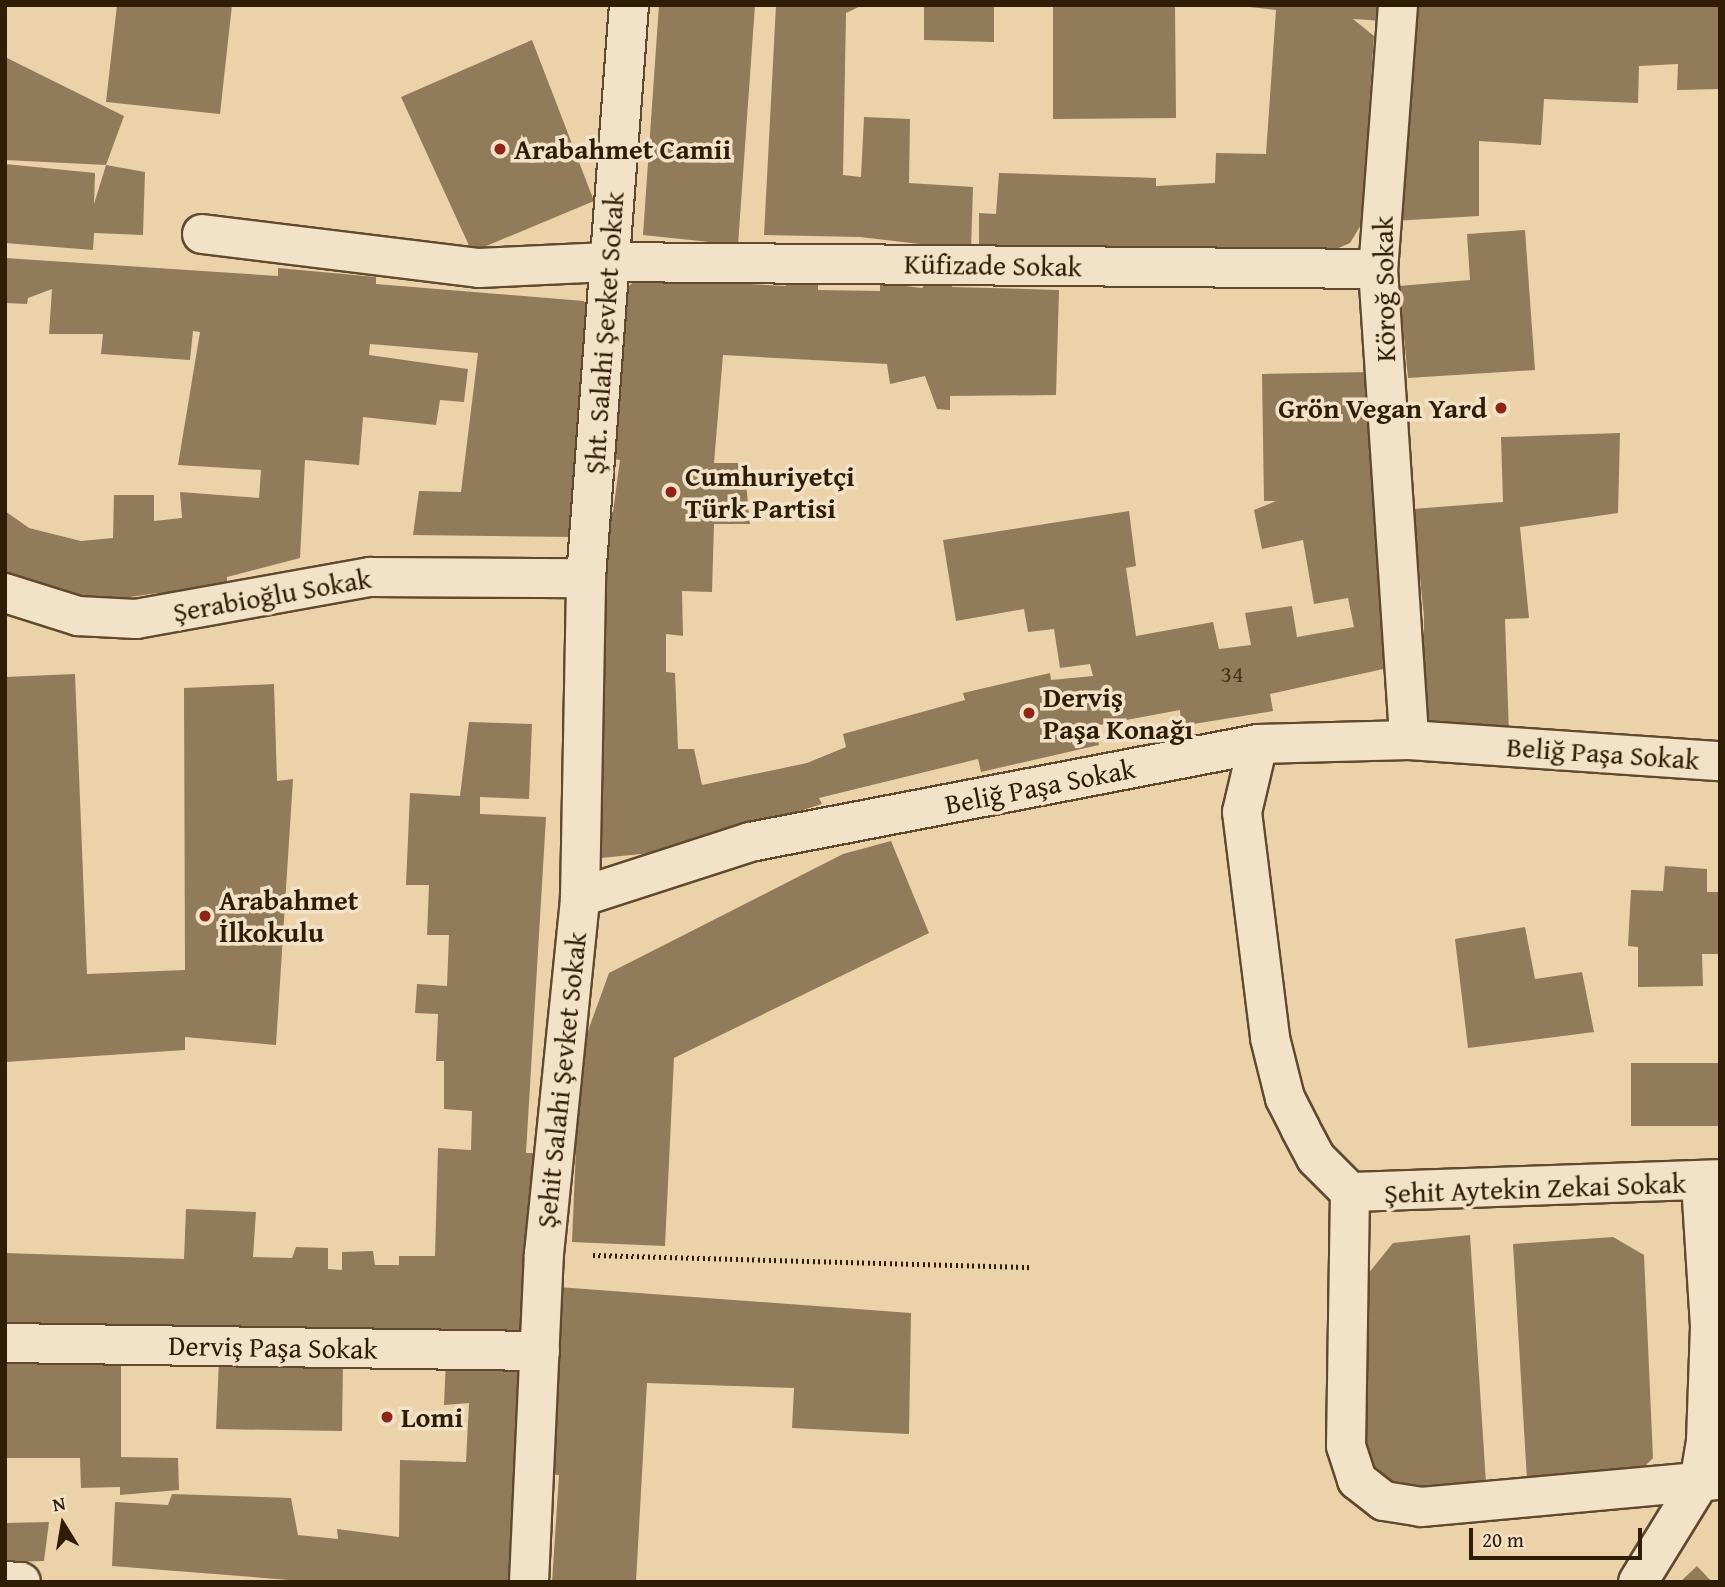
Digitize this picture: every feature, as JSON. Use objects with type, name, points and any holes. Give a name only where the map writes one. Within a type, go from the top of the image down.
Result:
[{"type":"street","name":"Şht. Salahi Şevket Sokak","points":[[586,578],[629,5]]},
{"type":"street","name":"Köroğ Sokak","points":[[1398,5],[1378,269],[1409,740]]},
{"type":"street","points":[[202,234],[479,268],[608,261]]},
{"type":"street","name":"Küfizade Sokak","points":[[608,261],[1378,269]]},
{"type":"street","name":"Şerabioğlu Sokak","points":[[5,593],[78,616],[136,619],[370,577],[586,578]]},
{"type":"street","name":"Şehit Salahi Şevket Sokak","points":[[529,1582],[544,1254],[580,897],[586,578]]},
{"type":"street","name":"Beliğ Paşa Sokak","points":[[580,897],[750,842],[1258,744],[1409,740],[1720,761]]},
{"type":"street","points":[[1258,744],[1242,812],[1270,1038],[1295,1118],[1316,1158],[1350,1192],[1346,1446],[1357,1480],[1384,1501],[1421,1507],[1713,1491]]},
{"type":"street","points":[[1637,1582],[1713,1491],[1710,1181]]},
{"type":"street","name":"Şehit Aytekin Zekai Sokak","points":[[1350,1192],[1710,1181]]},
{"type":"street","name":"Derviş Paşa Sokak","points":[[5,1343],[540,1351]]},
{"type":"street","points":[[5,1581],[21,1582]]},
{"type":"path","points":[[544,1254],[1032,1267]]},
{"type":"building","points":[[117,5],[232,5],[220,114],[106,102]]},
{"type":"building","points":[[659,5],[755,5],[738,245],[643,235]]},
{"type":"building","points":[[776,5],[863,5],[846,13],[843,175],[861,177],[864,117],[910,119],[909,183],[973,187],[971,250],[860,237],[764,235]]},
{"type":"building","points":[[924,5],[994,5],[994,42],[924,40]]},
{"type":"building","points":[[1053,5],[1175,5],[1176,118],[1053,119]]},
{"type":"building","points":[[1231,5],[1385,5],[1384,21],[1353,19],[1374,36],[1361,225],[1350,243],[1334,250],[1156,254],[979,244],[979,213],[996,214],[999,173],[1156,178],[1156,186],[1215,183],[1216,153],[1266,154],[1276,10]]},
{"type":"building","points":[[1410,5],[1720,5],[1720,89],[1677,90],[1678,64],[1639,66],[1638,103],[1544,99],[1541,145],[1479,141],[1479,216],[1393,221]]},
{"type":"building","name":"Arabahmet Camii","points":[[532,40],[594,201],[472,252],[401,97]]},
{"type":"building","points":[[5,57],[124,116],[106,165],[5,160]]},
{"type":"building","points":[[5,164],[95,173],[94,204],[106,165],[145,172],[143,235],[94,233],[93,250],[5,243]]},
{"type":"building","points":[[1525,230],[1535,370],[1408,378],[1399,286],[1470,280],[1467,234]]},
{"type":"building","points":[[5,258],[278,276],[278,268],[376,277],[376,284],[584,301],[597,323],[572,537],[413,535],[419,491],[461,492],[478,353],[370,344],[369,355],[468,369],[464,402],[440,400],[436,425],[363,417],[359,465],[305,460],[300,558],[227,577],[227,587],[158,598],[158,593],[75,605],[77,595],[5,583],[5,511],[29,528],[81,541],[113,538],[114,495],[154,495],[154,521],[182,518],[180,492],[259,498],[261,470],[178,465],[200,332],[193,331],[190,360],[101,354],[103,334],[49,334],[52,289],[28,298],[27,304],[5,303]]},
{"type":"building","points":[[786,275],[818,279],[818,290],[880,291],[880,283],[922,288],[930,279],[953,281],[952,287],[1059,290],[1056,395],[950,396],[950,410],[937,409],[925,376],[890,384],[887,364],[723,355],[714,463],[744,463],[750,524],[714,524],[712,592],[682,591],[683,636],[666,634],[666,672],[675,673],[678,749],[694,749],[702,785],[807,763],[846,747],[843,734],[965,700],[963,693],[1050,673],[1051,680],[1093,676],[1090,664],[1060,668],[1054,629],[1028,632],[1024,609],[956,621],[943,540],[1129,511],[1136,566],[1126,568],[1136,636],[1213,622],[1219,649],[1251,645],[1245,613],[1292,606],[1297,637],[1354,627],[1348,598],[1314,604],[1303,540],[1262,549],[1254,510],[1276,501],[1264,501],[1262,374],[1372,372],[1397,666],[1270,694],[1273,711],[1181,726],[1180,710],[1094,726],[1099,745],[981,772],[978,759],[819,798],[822,804],[672,851],[601,858],[596,847],[606,599],[601,598],[599,512],[613,512],[620,460],[611,459],[624,291],[637,278],[786,286]]},
{"type":"building","points":[[1620,433],[1618,513],[1520,527],[1529,618],[1505,619],[1509,734],[1422,732],[1424,617],[1413,509],[1503,502],[1501,437]]},
{"type":"building","points":[[75,674],[87,974],[185,970],[184,688],[274,684],[277,781],[293,779],[276,1045],[185,1037],[185,1050],[5,1062],[5,677]]},
{"type":"building","points":[[469,722],[532,724],[529,799],[480,797],[480,814],[546,817],[526,1153],[535,1153],[529,1343],[5,1330],[5,1253],[184,1259],[186,1209],[256,1212],[253,1257],[292,1258],[296,1247],[328,1248],[328,1269],[342,1270],[342,1252],[373,1251],[375,1265],[399,1265],[399,1256],[435,1256],[438,1148],[471,1150],[472,1111],[444,1109],[444,1061],[436,1061],[438,1014],[415,1013],[417,984],[447,986],[449,935],[427,935],[429,885],[406,885],[410,793],[460,796]]},
{"type":"building","points":[[891,841],[929,933],[674,1058],[665,1246],[572,1242],[580,1053],[609,973],[843,854]]},
{"type":"building","points":[[1665,866],[1707,869],[1707,892],[1720,892],[1720,954],[1702,954],[1703,986],[1638,987],[1638,947],[1628,946],[1631,890],[1663,891]]},
{"type":"building","points":[[1525,927],[1535,979],[1582,972],[1594,1032],[1468,1048],[1455,939]]},
{"type":"building","points":[[1631,1063],[1720,1063],[1720,1126],[1631,1126]]},
{"type":"building","points":[[1470,1235],[1486,1483],[1390,1491],[1360,1464],[1367,1275],[1393,1243]]},
{"type":"building","points":[[1613,1237],[1644,1255],[1653,1458],[1640,1471],[1527,1480],[1513,1244]]},
{"type":"building","points":[[558,1287],[911,1313],[909,1434],[792,1428],[794,1388],[647,1383],[636,1582],[552,1582],[559,1475],[546,1474]]},
{"type":"building","points":[[5,1356],[121,1359],[121,1457],[178,1458],[179,1490],[120,1495],[120,1487],[81,1488],[80,1458],[5,1458]]},
{"type":"building","points":[[526,1358],[518,1582],[316,1582],[112,1566],[115,1502],[168,1505],[172,1494],[291,1498],[298,1535],[338,1539],[337,1529],[399,1537],[400,1460],[466,1462],[469,1403],[444,1405],[446,1359]]},
{"type":"building","points":[[219,1359],[343,1361],[342,1431],[216,1429]]},
{"type":"building","points":[[49,1522],[44,1561],[5,1562],[5,1523]]},
{"type":"building","points":[[1697,1566],[1712,1582],[1680,1582]]},
{"type":"place","name":"Arabahmet Camii","points":[[500,149]]},
{"type":"place","name":"Grön Vegan Yard","points":[[1501,408]]},
{"type":"place","name":"Cumhuriyetçi Türk Partisi","points":[[671,492]]},
{"type":"place","name":"Derviş Paşa Konağı","points":[[1029,713]]},
{"type":"place","name":"Arabahmet İlkokulu","points":[[205,916]]},
{"type":"place","name":"Lomi","points":[[387,1417]]}]
